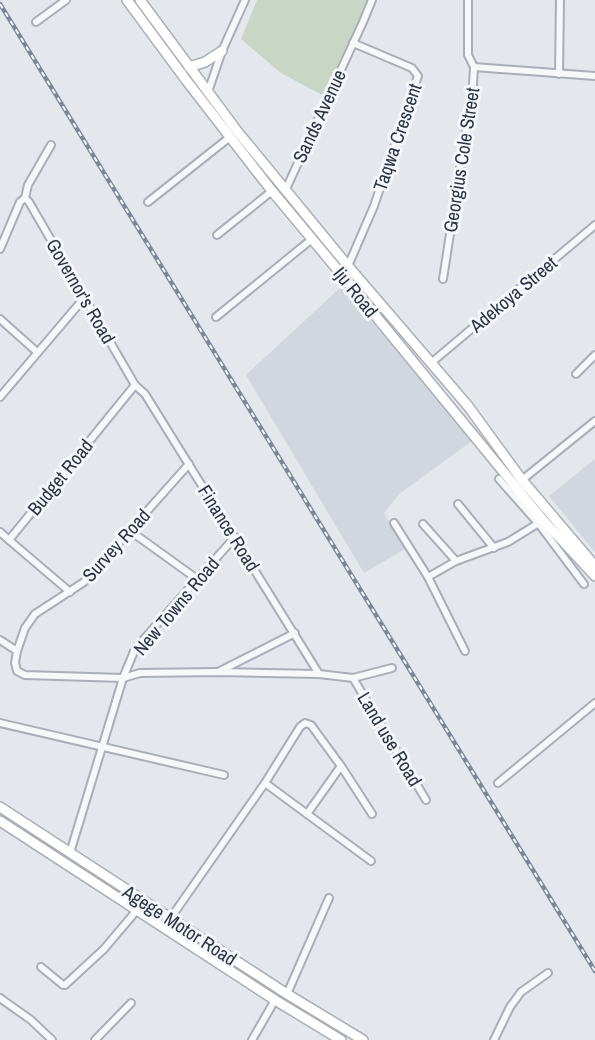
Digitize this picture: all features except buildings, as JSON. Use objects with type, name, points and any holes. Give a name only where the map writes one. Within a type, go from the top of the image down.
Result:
[{"type":"main road","name":"Iju Road","points":[[127,0],[204,95],[468,406],[522,480],[595,566]]},
{"type":"main road","name":"Iju Road","points":[[140,0],[189,66],[230,137],[272,191],[541,522],[595,576]]},
{"type":"main road","points":[[189,66],[205,62],[222,51]]},
{"type":"main road","name":"Agege Motor Road","points":[[0,808],[286,994],[363,1040]]},
{"type":"main road","name":"Agege Motor Road","points":[[0,821],[341,1040]]},
{"type":"main road","points":[[200,950],[206,941]]},
{"type":"main road","points":[[256,987],[262,977]]},
{"type":"street","points":[[36,22],[66,0]]},
{"type":"street","points":[[204,95],[245,0]]},
{"type":"street","name":"Sands Avenue","points":[[286,189],[372,0]]},
{"type":"street","name":"Georgius Cole Street","points":[[443,279],[474,67],[468,55],[468,0]]},
{"type":"street","points":[[559,74],[560,0]]},
{"type":"street","name":"Taqwa Crescent","points":[[348,266],[378,194],[418,75],[412,68],[353,43]]},
{"type":"street","points":[[474,67],[595,76]]},
{"type":"street","points":[[148,202],[230,137]]},
{"type":"street","points":[[0,249],[20,202],[25,198],[28,185],[51,145]]},
{"type":"street","points":[[217,235],[272,191]]},
{"type":"street","name":"Governor's Road","points":[[25,198],[135,385]]},
{"type":"street","name":"Adekoya Street","points":[[431,363],[595,225]]},
{"type":"street","points":[[216,317],[312,239]]},
{"type":"street","points":[[0,397],[85,298]]},
{"type":"street","points":[[0,319],[37,352]]},
{"type":"street","points":[[576,374],[595,355]]},
{"type":"street","name":"Finance Road","points":[[135,385],[145,394],[319,674]]},
{"type":"street","name":"Budget Road","points":[[9,540],[135,385]]},
{"type":"street","points":[[522,480],[595,421]]},
{"type":"street","name":"Survey Road","points":[[17,651],[25,628],[34,614],[84,582],[189,464]]},
{"type":"street","points":[[499,479],[541,522],[584,584]]},
{"type":"street","points":[[458,504],[494,548]]},
{"type":"street","points":[[428,577],[456,561],[508,542],[541,522]]},
{"type":"street","points":[[394,523],[428,577],[465,651]]},
{"type":"street","points":[[423,524],[456,561]]},
{"type":"street","points":[[129,530],[197,579]]},
{"type":"street","points":[[0,532],[70,592]]},
{"type":"street","name":"New Towns Road","points":[[70,853],[123,678],[135,649],[235,537]]},
{"type":"street","name":"Land use Road","points":[[218,672],[295,634]]},
{"type":"street","points":[[0,640],[17,651],[17,671],[25,676],[123,678]]},
{"type":"street","name":"Land use Road","points":[[123,678],[140,673],[218,672],[319,674],[353,678],[392,668]]},
{"type":"street","name":"Land use Road","points":[[353,678],[426,800]]},
{"type":"street","points":[[498,783],[595,703]]},
{"type":"street","points":[[0,723],[224,775]]},
{"type":"street","points":[[170,919],[265,783],[300,727],[306,723],[311,725],[341,766],[372,814]]},
{"type":"street","points":[[307,814],[341,766]]},
{"type":"street","points":[[265,783],[371,861]]},
{"type":"street","points":[[286,994],[329,898]]},
{"type":"street","points":[[41,967],[65,985],[104,949],[137,910]]},
{"type":"street","points":[[494,1040],[510,1007],[521,992],[548,973]]},
{"type":"street","points":[[0,998],[31,1020],[52,1040]]},
{"type":"street","points":[[252,1040],[275,1000]]},
{"type":"street","points":[[95,1040],[131,1003]]},
{"type":"shaded area","points":[[341,287],[408,362],[472,441],[399,494],[384,513],[405,549],[364,573],[246,375]]},
{"type":"shaded area","points":[[595,459],[595,552],[549,496]]},
{"type":"green space","points":[[257,0],[374,0],[322,95],[281,73],[241,39]]},
{"type":"railway","points":[[0,4],[595,971]]}]
